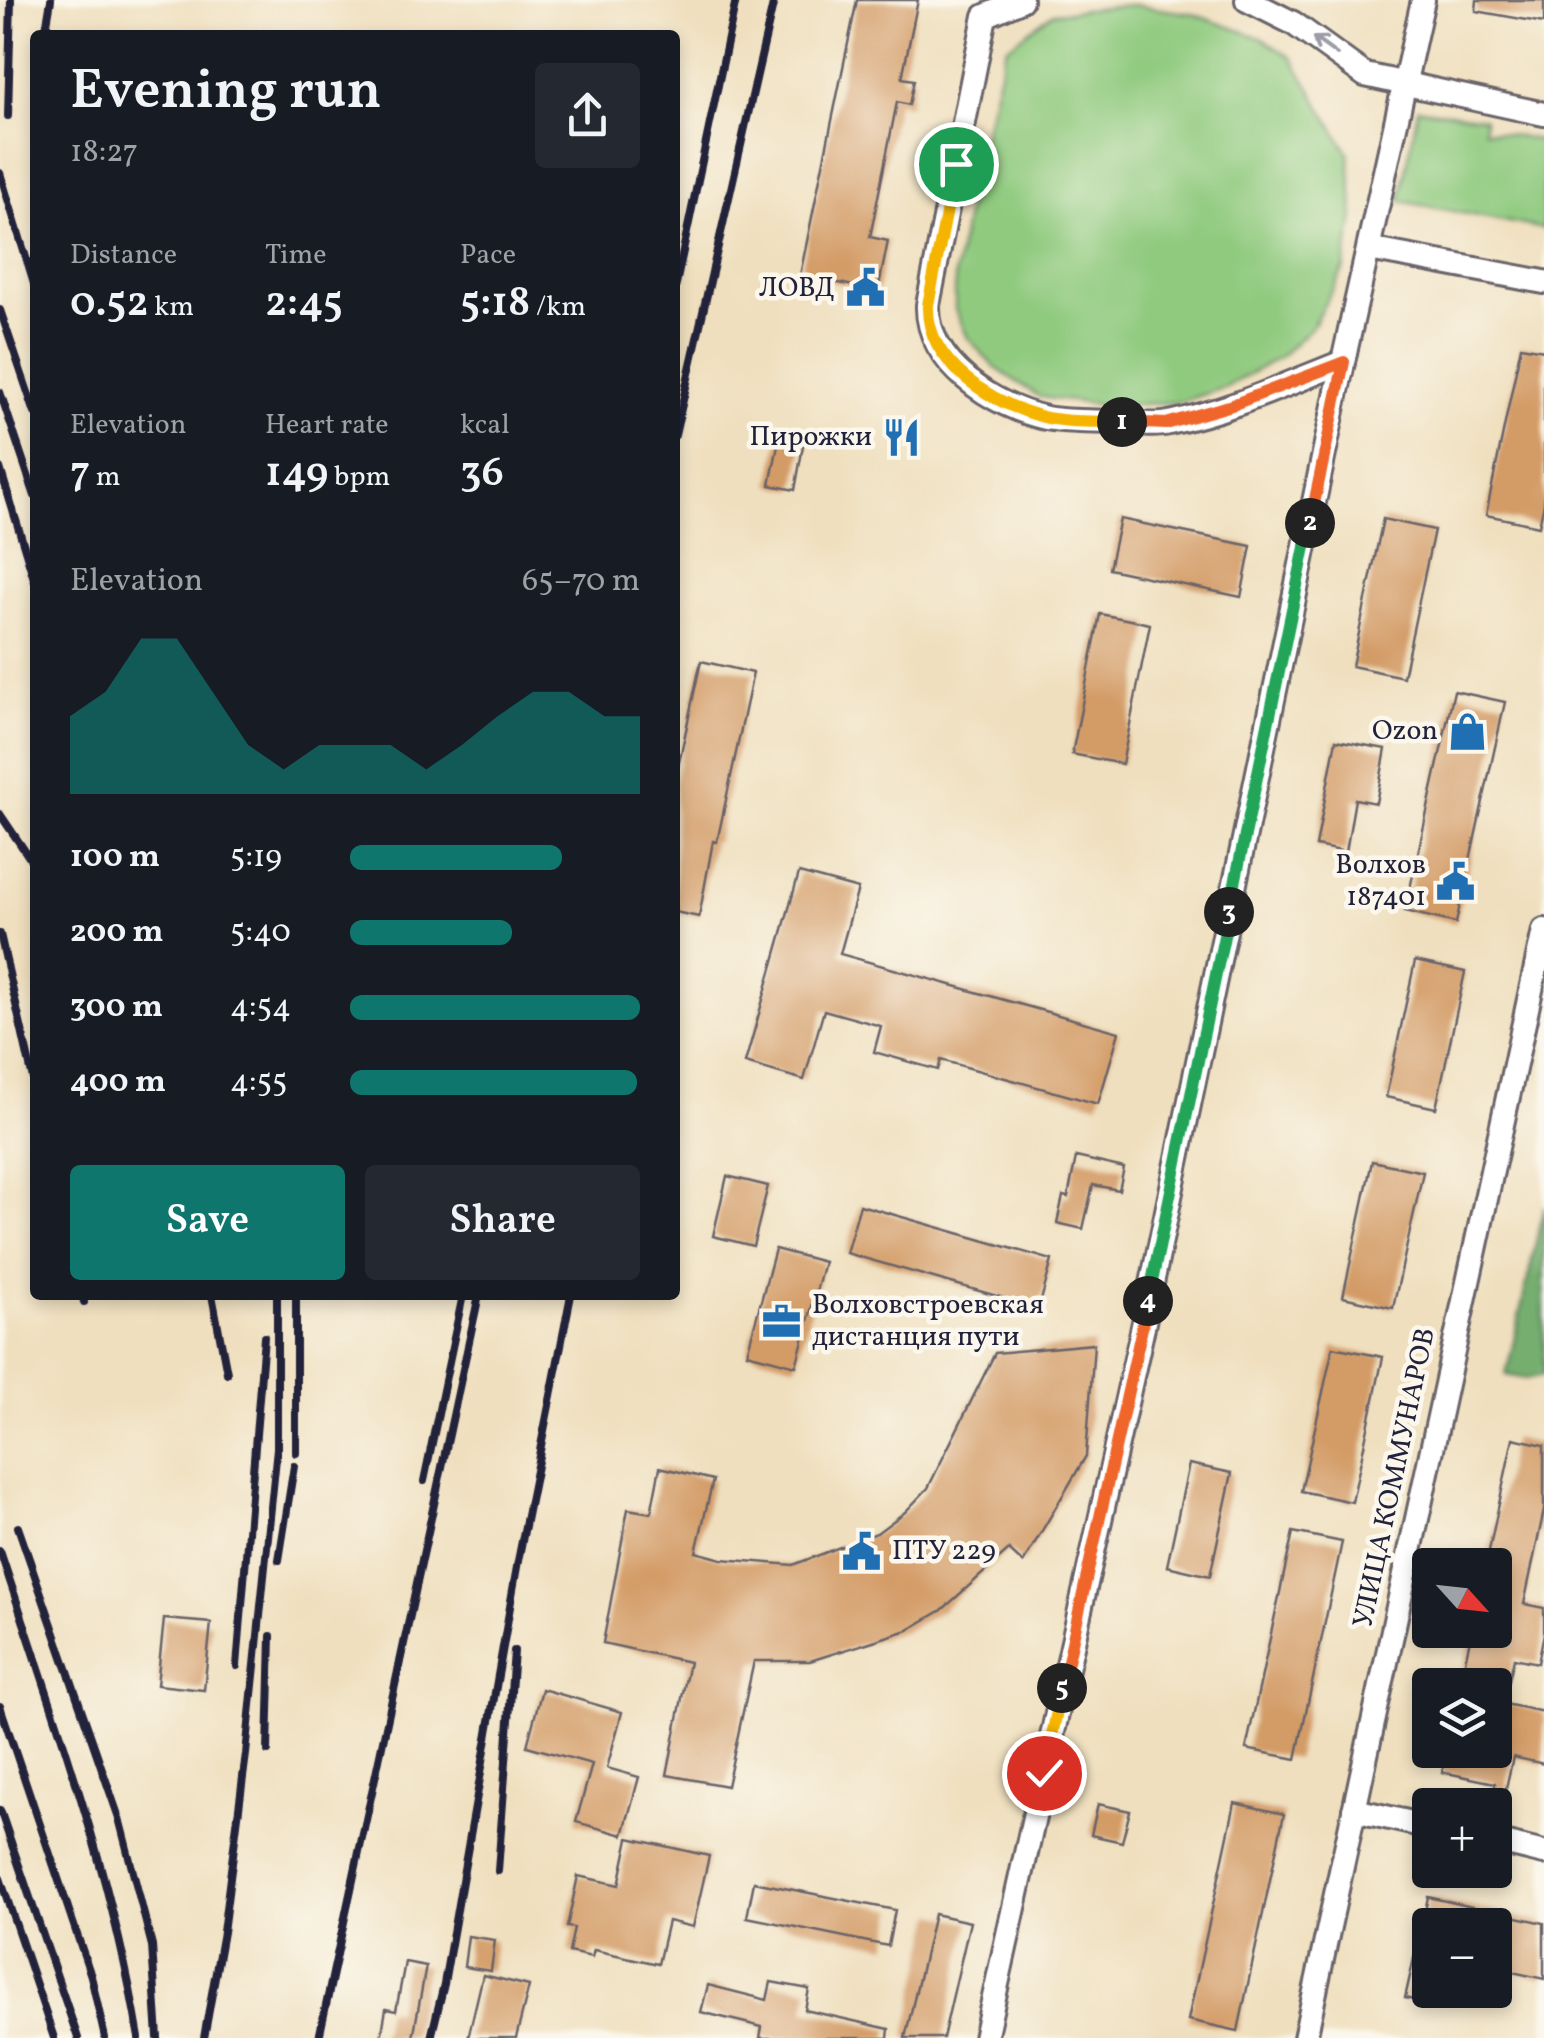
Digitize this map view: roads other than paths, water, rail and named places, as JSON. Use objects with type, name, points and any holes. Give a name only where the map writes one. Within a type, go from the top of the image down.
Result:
[{"type":"street","points":[[1021,0],[985,16],[928,305],[934,342],[971,384],[1005,403],[1047,418],[1166,424],[1232,405],[1344,362]]},
{"type":"street","points":[[1248,0],[1294,24],[1364,75],[1544,114]]},
{"type":"street","points":[[985,2038],[1143,1327],[1423,0]]},
{"type":"street","points":[[1369,249],[1544,282]]},
{"type":"street","name":"УЛИЦА КОММУНАРОВ","points":[[1305,2038],[1544,930]]},
{"type":"street","points":[[1354,1810],[1412,1822]]},
{"type":"street","points":[[1512,1846],[1544,1853]]},
{"type":"railway","points":[[8,116],[11,0]]},
{"type":"railway","points":[[46,30],[51,0]]},
{"type":"railway","points":[[680,265],[736,0]]},
{"type":"railway","points":[[680,413],[774,0]]},
{"type":"railway","points":[[0,173],[30,271]]},
{"type":"railway","points":[[0,310],[30,398]]},
{"type":"railway","points":[[0,392],[30,481]]},
{"type":"railway","points":[[0,468],[30,566]]},
{"type":"railway","points":[[0,814],[30,859]]},
{"type":"railway","points":[[0,934],[30,1066]]},
{"type":"railway","points":[[213,1300],[227,1373]]},
{"type":"railway","points":[[204,2038],[223,1932],[246,1754],[277,1448],[277,1300]]},
{"type":"railway","points":[[296,1300],[296,1453]]},
{"type":"railway","points":[[424,1481],[462,1300]]},
{"type":"railway","points":[[319,2038],[478,1300]]},
{"type":"railway","points":[[431,2038],[570,1300]]},
{"type":"railway","points":[[237,1666],[264,1337]]},
{"type":"railway","points":[[279,1560],[294,1466]]},
{"type":"railway","points":[[18,1527],[119,1818],[152,1946],[158,2038]]},
{"type":"railway","points":[[0,1551],[97,1853],[139,2038]]},
{"type":"railway","points":[[268,1751],[271,1636]]},
{"type":"railway","points":[[498,1871],[514,1651]]},
{"type":"railway","points":[[0,1706],[91,1976],[105,2038]]},
{"type":"railway","points":[[0,1810],[78,2038]]},
{"type":"railway","points":[[0,1878],[54,2038]]},
{"type":"place","name":"ЛОВД","points":[[865,288]]},
{"type":"place","name":"Пирожки","points":[[902,437]]},
{"type":"place","name":"Ozon","points":[[1468,731]]},
{"type":"place","name":"Волхов 187401","points":[[1456,881]]},
{"type":"place","name":"Волховстроевская дистанция пути","points":[[782,1321]]},
{"type":"place","name":"ПТУ 229","points":[[862,1551]]}]
